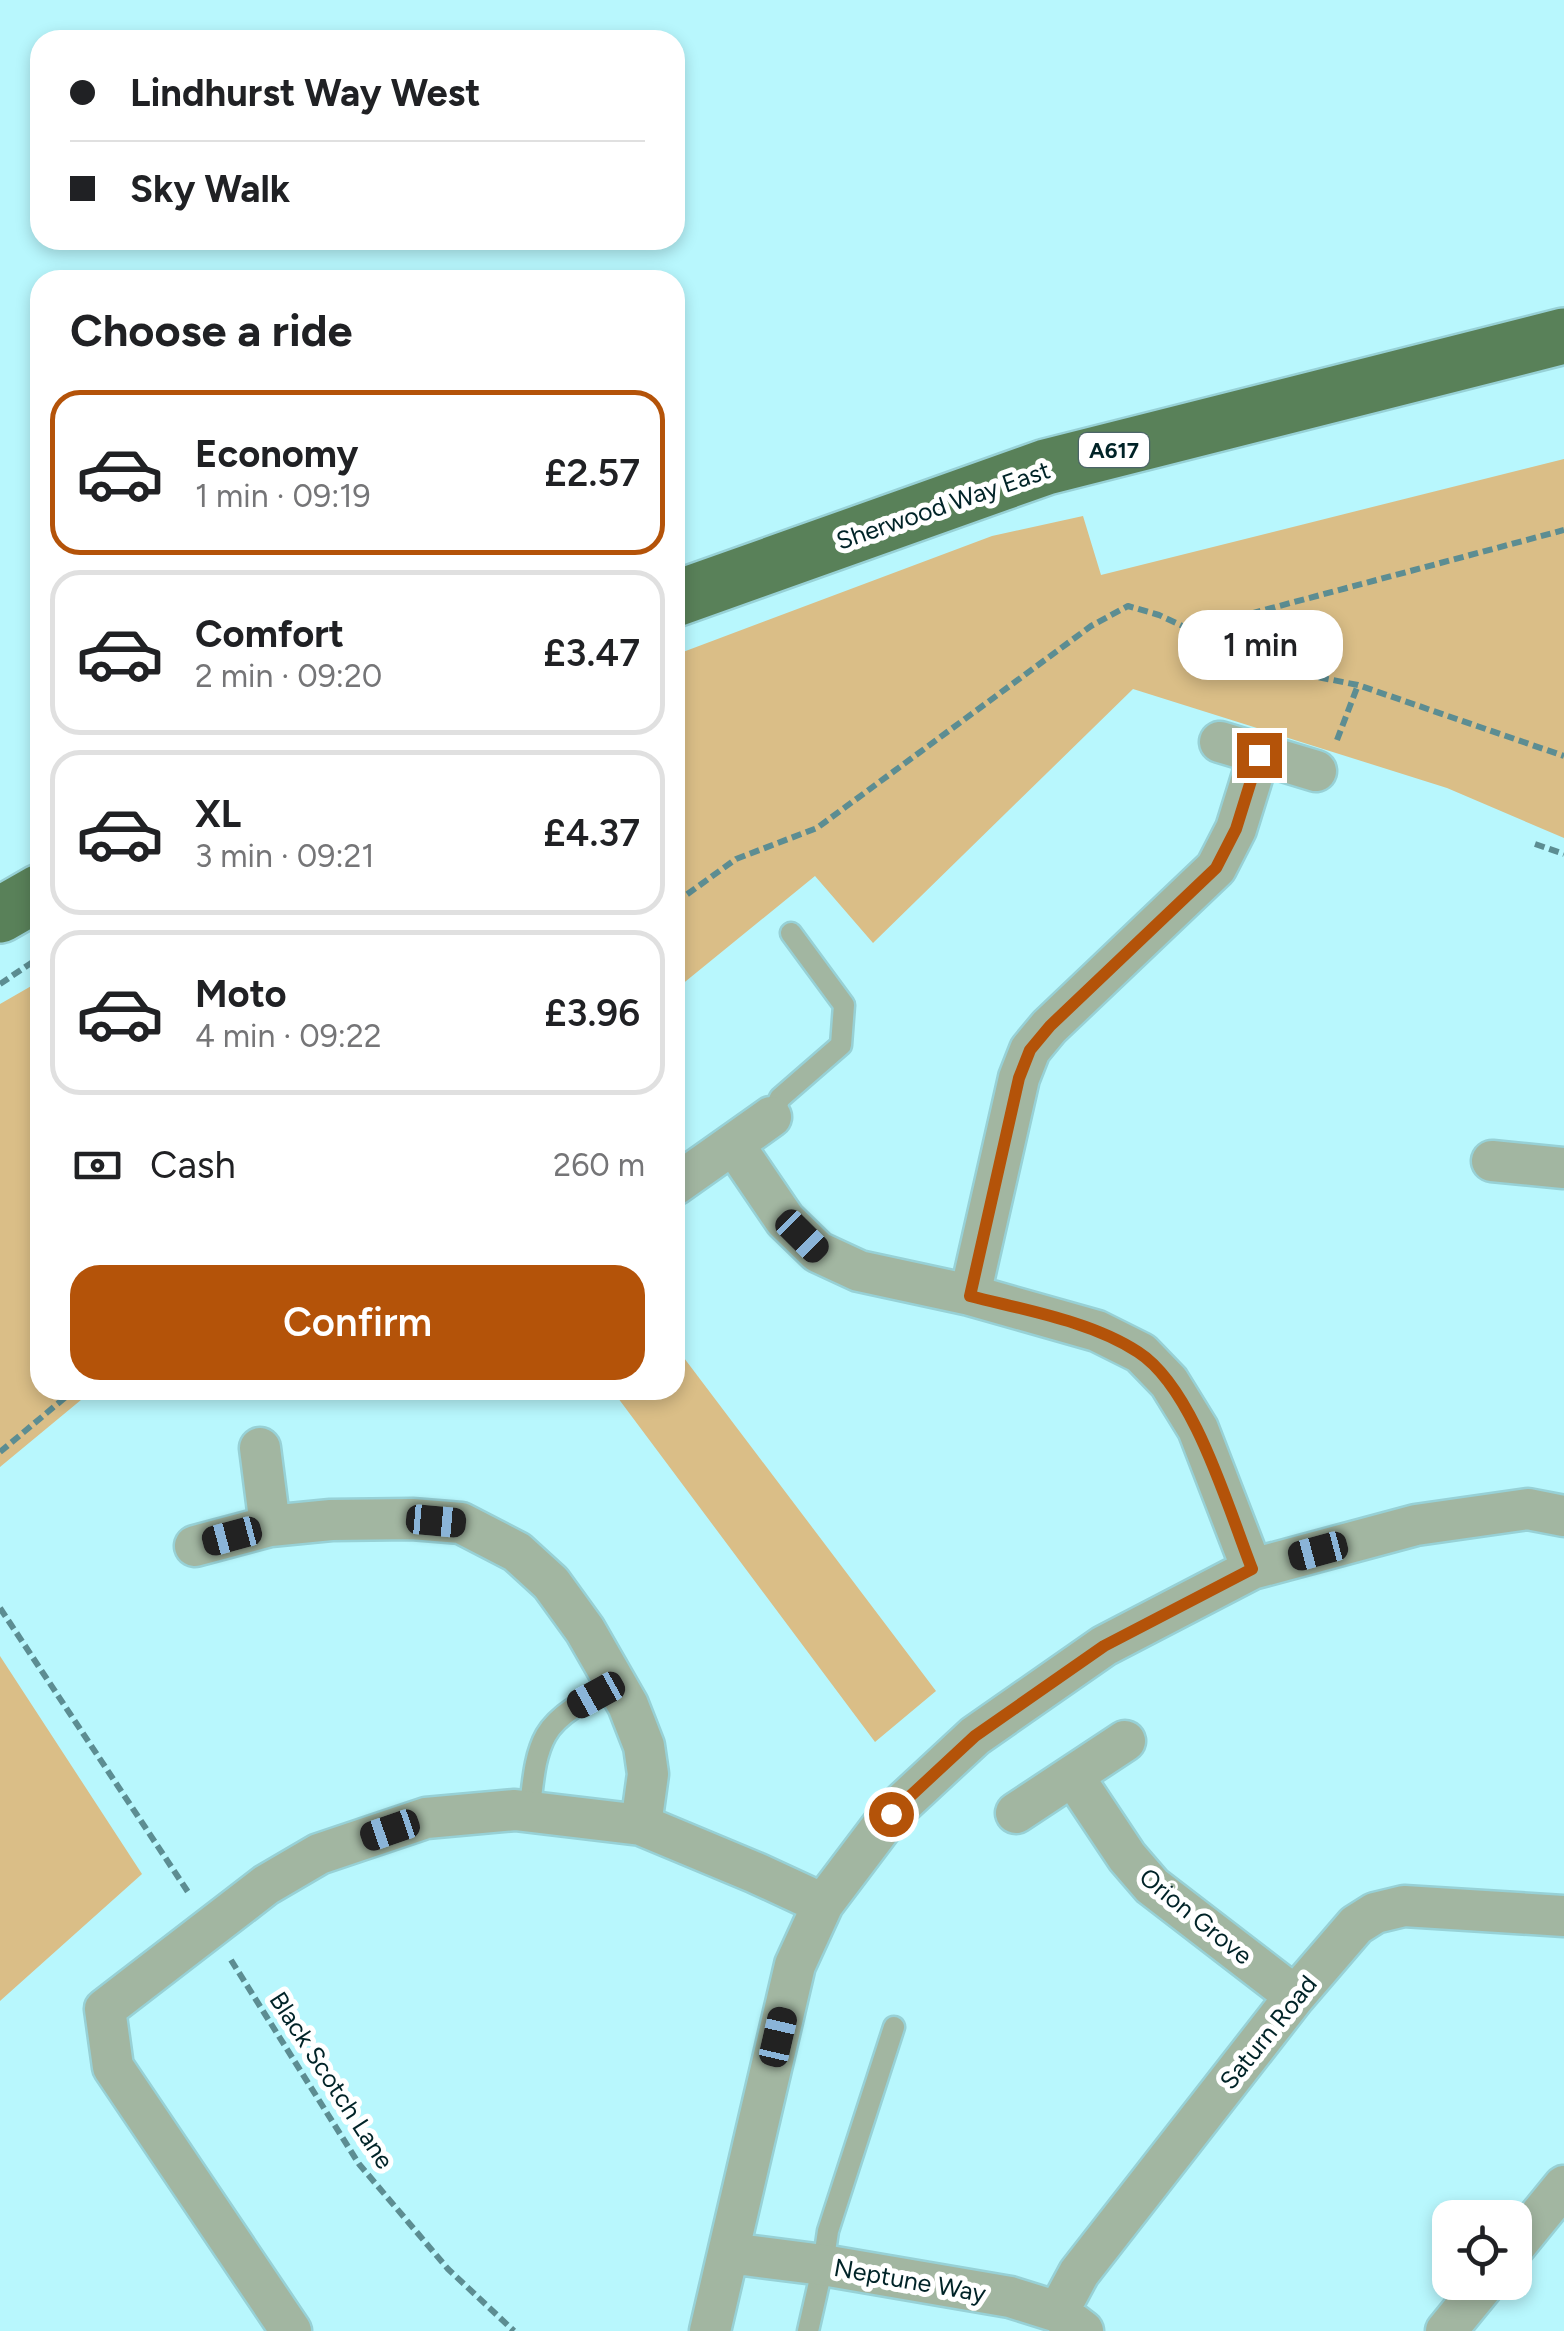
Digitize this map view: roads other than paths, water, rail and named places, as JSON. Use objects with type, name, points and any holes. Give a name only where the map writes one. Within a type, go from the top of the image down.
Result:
[{"type":"highway","name":"Sherwood Way East","points":[[685,595],[1046,467],[1564,336]]},
{"type":"highway","points":[[0,915],[30,898]]},
{"type":"street","points":[[1220,742],[1259,755],[1324,763]]},
{"type":"street","points":[[970,1296],[1019,1078],[1030,1050],[1123,954],[1216,868],[1236,829],[1259,755]]},
{"type":"street","points":[[685,1179],[771,1116]]},
{"type":"street","points":[[734,1145],[785,1220],[818,1252],[859,1271],[1098,1331],[1141,1353],[1169,1382],[1198,1429],[1252,1569]]},
{"type":"street","points":[[1492,1161],[1564,1168]]},
{"type":"street","points":[[260,1448],[270,1526]]},
{"type":"street","points":[[710,2331],[795,1965],[823,1904],[891,1814],[975,1736],[1104,1646],[1252,1569],[1416,1524],[1528,1509],[1564,1516]]},
{"type":"street","points":[[195,1546],[270,1526],[330,1520],[412,1519],[461,1523],[517,1552],[550,1583],[584,1630],[628,1705],[644,1746],[648,1774],[641,1826]]},
{"type":"street","points":[[1016,1813],[1124,1741]]},
{"type":"street","name":"Orion Grove","points":[[1073,1776],[1126,1857],[1152,1886],[1295,1996]]},
{"type":"street","points":[[291,2331],[112,2067],[105,2009],[266,1885],[319,1854],[426,1818],[515,1810],[641,1826],[823,1904]]},
{"type":"street","name":"Saturn Road","points":[[1070,2322],[1079,2273],[1295,1996],[1356,1925],[1376,1912],[1404,1906],[1564,1916]]},
{"type":"street","points":[[1532,2225],[1564,2186]]},
{"type":"street","name":"Neptune Way","points":[[729,2253],[1010,2297],[1070,2322]]},
{"type":"street","points":[[1446,2331],[1471,2300]]},
{"type":"lane","points":[[771,1116],[780,1098],[841,1045],[844,1006],[791,933]]},
{"type":"lane","points":[[528,1812],[537,1760],[547,1733],[576,1706],[616,1684]]},
{"type":"lane","points":[[808,2331],[828,2231],[894,2026]]}]
